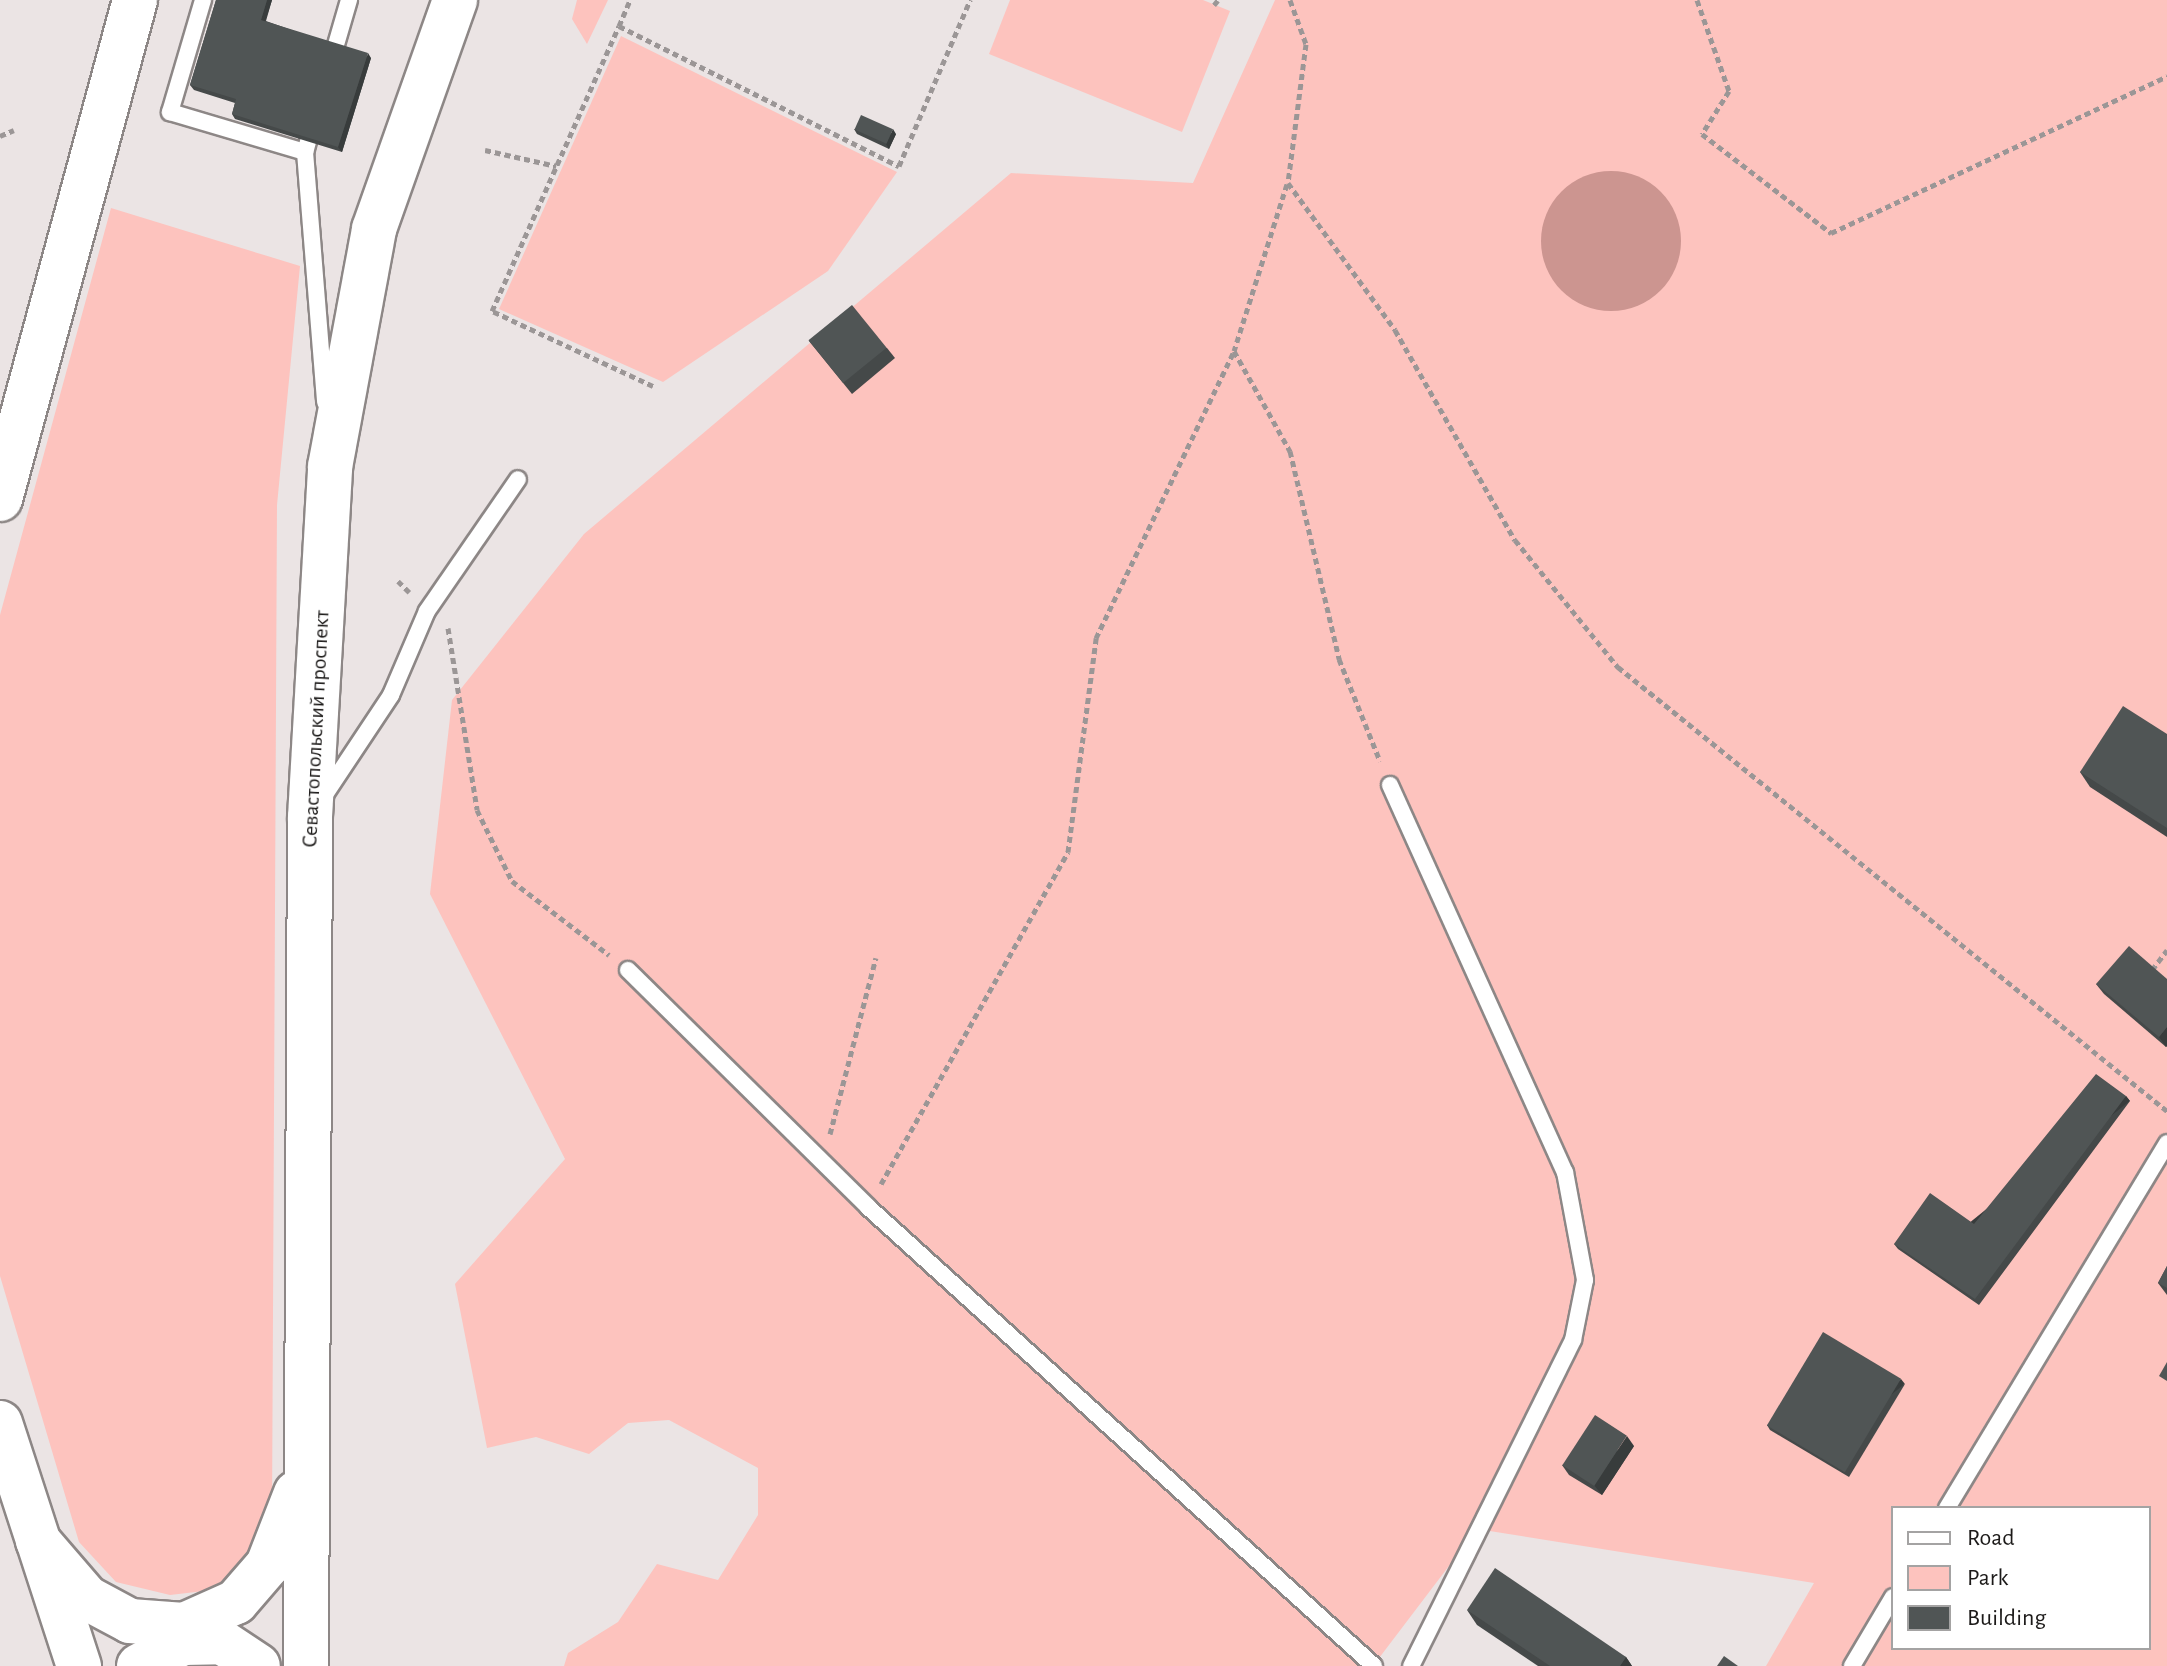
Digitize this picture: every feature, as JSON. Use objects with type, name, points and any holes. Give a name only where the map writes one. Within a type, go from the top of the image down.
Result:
[{"type":"main road","points":[[0,499],[135,0]]},
{"type":"main road","name":"Севастопольский проспект","points":[[306,1666],[303,1476],[310,817],[330,467],[374,229],[455,0]]},
{"type":"main road","name":"Севастопольский проспект","points":[[0,1423],[79,1666]]},
{"type":"main road","name":"Севастопольский проспект","points":[[38,1541],[87,1598],[130,1621],[184,1625],[236,1602],[268,1565],[303,1476]]},
{"type":"main road","points":[[139,1666],[183,1643],[222,1642],[258,1666]]},
{"type":"lane","points":[[203,0],[170,112],[305,152]]},
{"type":"lane","points":[[327,76],[349,0]]},
{"type":"lane","points":[[318,106],[305,152],[330,467]]},
{"type":"lane","points":[[310,817],[391,695],[427,611],[518,479]]},
{"type":"lane","points":[[1390,785],[1565,1172],[1585,1280],[1573,1340],[1411,1666]]},
{"type":"lane","points":[[628,970],[868,1207],[1374,1666]]},
{"type":"lane","points":[[1948,1506],[2167,1143]]},
{"type":"lane","points":[[1852,1666],[1891,1600]]},
{"type":"path","points":[[630,0],[492,311],[653,386]]},
{"type":"path","points":[[619,26],[899,166],[970,0]]},
{"type":"path","points":[[868,1207],[1068,852],[1096,638],[1234,351],[1288,183],[1306,44],[1290,0]]},
{"type":"path","points":[[1697,0],[1729,91],[1702,134],[1831,233],[2167,76]]},
{"type":"path","points":[[0,136],[14,130]]},
{"type":"path","points":[[485,150],[556,166]]},
{"type":"path","points":[[1288,183],[1395,330],[1515,540],[1618,667],[2167,1111]]},
{"type":"path","points":[[1234,351],[1290,451],[1339,659],[1390,785]]},
{"type":"path","points":[[398,581],[450,631],[477,810],[512,881],[628,970]]},
{"type":"path","points":[[2152,970],[2167,950]]},
{"type":"path","points":[[823,1162],[876,958]]},
{"type":"green space","points":[[577,0],[608,0],[587,44],[572,19]]},
{"type":"green space","points":[[1010,0],[1203,0],[1230,11],[1182,132],[989,54]]},
{"type":"green space","points":[[1275,0],[2167,0],[2167,1666],[1766,1666],[1814,1583],[1477,1529],[1373,1666],[564,1666],[568,1653],[618,1622],[657,1564],[718,1580],[758,1515],[758,1468],[669,1420],[628,1423],[589,1454],[536,1437],[487,1448],[455,1284],[565,1159],[430,894],[452,700],[584,534],[1011,173],[1193,183]]},
{"type":"green space","points":[[621,36],[897,172],[828,271],[663,382],[499,309]]},
{"type":"green space","points":[[111,208],[300,266],[277,505],[272,1516],[265,1543],[221,1589],[170,1595],[116,1582],[79,1542],[0,1276],[0,615]]},
{"type":"shaded area","points":[[1611,171],[1638,176],[1661,191],[1676,214],[1681,241],[1676,268],[1661,291],[1638,306],[1611,311],[1584,306],[1561,291],[1546,268],[1541,241],[1546,214],[1561,191],[1584,176]]},
{"type":"building","points":[[216,0],[267,0],[261,20],[368,53],[338,147],[232,114],[236,99],[190,85]]},
{"type":"building","points":[[861,115],[893,129],[886,144],[854,130]]},
{"type":"building","points":[[852,305],[887,348],[843,383],[808,340]]},
{"type":"building","points":[[2123,706],[2167,734],[2167,828],[2080,772]]},
{"type":"building","points":[[2129,946],[2167,979],[2167,1027],[2159,1037],[2096,984]]},
{"type":"building","points":[[2096,1074],[2126,1096],[1975,1299],[1894,1244],[1930,1193],[1974,1224]]},
{"type":"building","points":[[2167,1266],[2167,1288],[2158,1283]]},
{"type":"building","points":[[1823,1332],[1901,1379],[1845,1472],[1767,1425]]},
{"type":"building","points":[[2167,1362],[2167,1381],[2159,1376]]},
{"type":"building","points":[[1595,1415],[1627,1436],[1594,1486],[1562,1465]]},
{"type":"building","points":[[1495,1568],[1626,1657],[1620,1666],[1550,1666],[1467,1610]]},
{"type":"building","points":[[1724,1656],[1738,1666],[1717,1666]]}]
